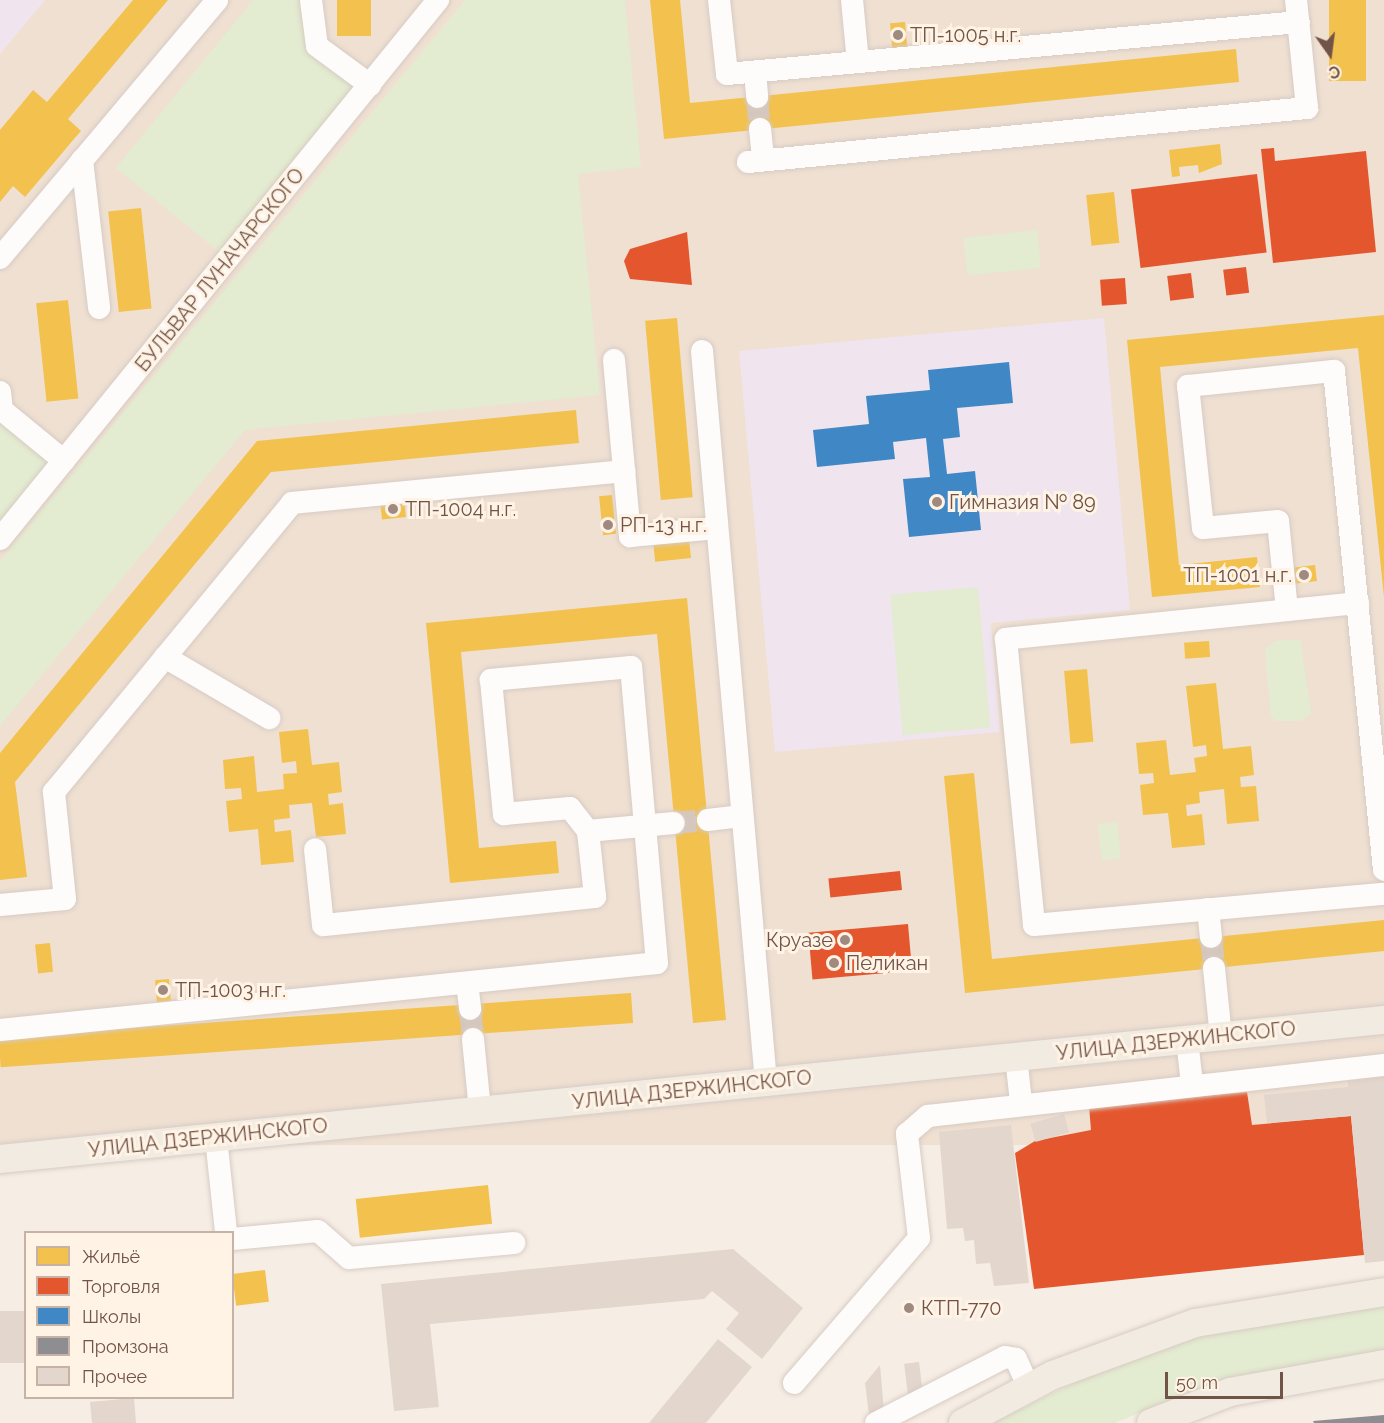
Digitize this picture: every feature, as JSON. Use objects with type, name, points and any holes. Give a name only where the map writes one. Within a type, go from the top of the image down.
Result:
[{"type":"main road","name":"УЛИЦА ДЗЕРЖИНСКОГО","points":[[0,1159],[1384,1020]]},
{"type":"main road","points":[[963,1423],[1029,1388],[1195,1323],[1384,1292]]},
{"type":"main road","points":[[1151,1423],[1230,1392],[1384,1364]]},
{"type":"street","points":[[312,0],[317,46],[370,85]]},
{"type":"street","name":"БУЛЬВАР ЛУНАЧАРСКОГО","points":[[0,539],[438,0]]},
{"type":"street","points":[[719,0],[727,74],[858,62],[1297,11],[1307,108],[756,161],[760,129]]},
{"type":"street","points":[[852,0],[858,62]]},
{"type":"street","points":[[0,258],[208,3]]},
{"type":"street","points":[[754,72],[757,97]]},
{"type":"street","points":[[82,160],[99,308]]},
{"type":"street","points":[[702,351],[765,1082]]},
{"type":"street","points":[[614,360],[630,536],[717,528]]},
{"type":"street","points":[[1287,610],[1278,521],[1203,528],[1188,386],[1334,371],[1358,603],[1379,758],[1384,870]]},
{"type":"street","points":[[0,392],[2,410],[64,461]]},
{"type":"street","points":[[0,905],[65,898],[54,792],[292,503],[624,471]]},
{"type":"street","points":[[1358,603],[1006,639],[1034,926],[1384,894]]},
{"type":"street","points":[[165,657],[269,718]]},
{"type":"street","points":[[0,1030],[657,963],[631,667],[491,680],[504,814],[570,808],[588,831],[595,897],[323,925],[315,849]]},
{"type":"street","points":[[708,820],[742,816]]},
{"type":"street","points":[[588,831],[674,823]]},
{"type":"street","points":[[1208,909],[1211,938]]},
{"type":"street","points":[[1214,968],[1221,1037]]},
{"type":"street","points":[[467,983],[470,1009]]},
{"type":"street","points":[[473,1039],[480,1111]]},
{"type":"street","points":[[1187,1040],[1192,1084]]},
{"type":"street","points":[[1016,1057],[1022,1102]]},
{"type":"street","points":[[794,1383],[919,1238],[907,1134],[928,1116],[1022,1102],[1384,1065]]},
{"type":"street","points":[[216,1137],[226,1231]]},
{"type":"street","points":[[234,1239],[318,1231],[350,1258],[514,1243]]},
{"type":"street","points":[[876,1423],[1005,1357],[1016,1359],[1029,1388]]},
{"type":"shaded area","points":[[0,0],[1384,0],[1384,1145],[0,1145]]},
{"type":"shaded area","points":[[0,0],[45,0],[0,54]]},
{"type":"shaded area","name":"Гимназия № 89","points":[[1104,318],[1130,610],[991,623],[1000,732],[775,752],[739,351]]},
{"type":"green space","points":[[253,0],[301,0],[357,88],[222,254],[116,168]]},
{"type":"green space","points":[[465,0],[625,0],[641,167],[578,174],[600,395],[245,430],[0,726],[0,561]]},
{"type":"green space","points":[[1037,230],[1041,268],[967,276],[963,238]]},
{"type":"green space","points":[[0,418],[52,461],[0,523]]},
{"type":"green space","points":[[978,587],[990,727],[903,735],[890,595]]},
{"type":"green space","points":[[1300,639],[1311,713],[1301,721],[1276,721],[1271,717],[1265,649],[1275,641]]},
{"type":"green space","points":[[1117,822],[1121,859],[1102,861],[1098,824]]},
{"type":"green space","points":[[1384,1302],[1384,1359],[1146,1410],[1115,1423],[992,1423],[1115,1363],[1183,1339]]},
{"type":"building: Жильё","points":[[133,0],[168,0],[68,119],[81,131],[25,197],[13,186],[0,202],[0,130],[33,90],[47,102]]},
{"type":"building: Жильё","points":[[337,0],[371,0],[371,36],[337,36]]},
{"type":"building: Жильё","points":[[650,0],[680,0],[690,103],[1236,49],[1239,82],[664,139]]},
{"type":"building: Жильё","points":[[1329,0],[1366,0],[1366,81],[1329,81]]},
{"type":"building: Жильё","name":"ТП-1005 н.г.","points":[[905,22],[907,47],[892,48],[890,23]]},
{"type":"building: Жильё","points":[[1220,144],[1222,164],[1199,173],[1198,165],[1179,167],[1180,176],[1172,177],[1169,150]]},
{"type":"building: Жильё","points":[[1114,192],[1119,243],[1091,246],[1086,195]]},
{"type":"building: Жильё","points":[[141,208],[152,308],[119,312],[108,211]]},
{"type":"building: Жильё","points":[[68,300],[78,398],[47,402],[36,303]]},
{"type":"building: Жильё","points":[[1384,315],[1384,597],[1358,348],[1160,367],[1179,565],[1257,557],[1260,587],[1152,597],[1127,340]]},
{"type":"building: Жильё","points":[[677,318],[693,497],[661,500],[645,321]]},
{"type":"building: Жильё","points":[[576,410],[579,443],[271,472],[15,782],[27,877],[0,880],[0,753],[257,441]]},
{"type":"building: Жильё","points":[[612,495],[616,534],[603,535],[599,496]]},
{"type":"building: Жильё","name":"ТП-1004 н.г.","points":[[404,499],[406,517],[382,519],[380,502]]},
{"type":"building: Жильё","points":[[689,539],[691,558],[655,562],[653,543]]},
{"type":"building: Жильё","name":"ТП-1001 н.г.","points":[[1315,565],[1317,581],[1294,584],[1292,568]]},
{"type":"building: Жильё","points":[[687,598],[726,1020],[693,1023],[657,634],[461,652],[479,848],[556,841],[559,873],[450,883],[426,623]]},
{"type":"building: Жильё","points":[[1209,641],[1210,657],[1185,659],[1184,643]]},
{"type":"building: Жильё","points":[[1087,669],[1093,742],[1070,744],[1064,671]]},
{"type":"building: Жильё","points":[[1216,683],[1223,749],[1251,746],[1254,775],[1240,777],[1241,787],[1256,786],[1259,821],[1227,824],[1224,789],[1199,792],[1200,803],[1186,805],[1187,816],[1202,814],[1205,845],[1172,848],[1168,813],[1143,815],[1140,785],[1154,783],[1153,773],[1139,774],[1136,743],[1166,740],[1170,775],[1196,772],[1194,758],[1207,756],[1206,745],[1193,747],[1186,686]]},
{"type":"building: Жильё","points":[[308,729],[312,765],[339,762],[342,792],[328,794],[329,805],[343,803],[346,834],[316,837],[312,803],[289,805],[290,818],[274,820],[275,832],[291,830],[294,862],[261,865],[258,829],[229,832],[226,801],[242,799],[241,788],[225,789],[223,760],[254,756],[257,792],[284,789],[283,774],[297,773],[296,761],[282,763],[279,732]]},
{"type":"building: Жильё","points":[[974,773],[992,959],[1384,920],[1384,951],[965,993],[944,776]]},
{"type":"building: Жильё","points":[[50,943],[53,972],[38,973],[35,945]]},
{"type":"building: Жильё","name":"ТП-1003 н.г.","points":[[169,979],[171,1001],[157,1002],[155,980]]},
{"type":"building: Жильё","points":[[631,993],[633,1023],[1,1067],[0,1037]]},
{"type":"building: Жильё","points":[[488,1185],[492,1224],[360,1238],[356,1199]]},
{"type":"building: Жильё","points":[[265,1270],[269,1302],[236,1306],[234,1274]]},
{"type":"building: Торговля","points":[[1274,148],[1275,161],[1366,151],[1376,252],[1273,263],[1261,149]]},
{"type":"building: Торговля","points":[[1257,174],[1267,252],[1141,268],[1131,189]]},
{"type":"building: Торговля","points":[[687,232],[692,285],[630,279],[624,261],[630,249]]},
{"type":"building: Торговля","points":[[1246,267],[1249,293],[1226,296],[1223,270]]},
{"type":"building: Торговля","points":[[1191,273],[1194,298],[1170,301],[1167,276]]},
{"type":"building: Торговля","points":[[1125,278],[1127,304],[1102,306],[1100,280]]},
{"type":"building: Торговля","points":[[900,871],[902,890],[830,897],[828,879]]},
{"type":"building: Торговля","points":[[908,924],[912,971],[812,980],[808,933]]},
{"type":"building: Торговля","points":[[1247,1092],[1252,1125],[1351,1116],[1364,1255],[1034,1289],[1015,1153],[1035,1141],[1091,1130],[1089,1106]]},
{"type":"building: Школы","points":[[1009,362],[1013,403],[957,408],[960,437],[943,439],[947,474],[975,471],[981,530],[909,537],[903,479],[930,477],[926,438],[893,442],[895,459],[817,467],[813,430],[869,424],[866,396],[930,390],[928,370]]},
{"type":"building: Промзона","points":[[1384,1415],[1384,1423],[1314,1423],[1313,1421]]},
{"type":"building: Прочее","points":[[1384,1077],[1384,1261],[1365,1263],[1351,1116],[1267,1123],[1264,1095],[1348,1087],[1348,1081]]},
{"type":"building: Прочее","points":[[1064,1114],[1069,1132],[1036,1142],[1030,1124]]},
{"type":"building: Прочее","points":[[1011,1125],[1029,1283],[994,1286],[990,1263],[976,1264],[974,1240],[965,1241],[963,1228],[947,1229],[939,1132]]},
{"type":"building: Прочее","points":[[733,1249],[803,1308],[762,1359],[726,1329],[739,1313],[712,1291],[704,1299],[430,1324],[439,1407],[394,1411],[381,1284]]},
{"type":"building: Прочее","points":[[0,1311],[24,1311],[24,1363],[0,1363]]},
{"type":"building: Прочее","points":[[718,1339],[752,1367],[706,1423],[649,1423]]},
{"type":"building: Прочее","points":[[919,1362],[923,1393],[908,1395],[904,1364]]},
{"type":"building: Прочее","points":[[880,1365],[885,1423],[870,1423],[865,1383]]},
{"type":"building: Прочее","points":[[134,1399],[136,1423],[92,1423],[90,1402]]},
{"type":"tunnel","points":[[757,97],[760,129]]},
{"type":"tunnel","points":[[674,823],[708,820]]},
{"type":"tunnel","points":[[1211,937],[1214,968]]},
{"type":"tunnel","points":[[470,1009],[473,1039]]},
{"type":"place","name":"ТП-1005 н.г.","points":[[898,35]]},
{"type":"place","name":"Гимназия № 89","points":[[937,502]]},
{"type":"place","name":"ТП-1004 н.г.","points":[[393,509]]},
{"type":"place","name":"РП-13 н.г.","points":[[608,525]]},
{"type":"place","name":"ТП-1001 н.г.","points":[[1304,575]]},
{"type":"place","name":"Круазе","points":[[845,940]]},
{"type":"place","name":"Пеликан","points":[[834,963]]},
{"type":"place","name":"ТП-1003 н.г.","points":[[163,990]]},
{"type":"place","name":"КТП-770","points":[[909,1308]]}]
